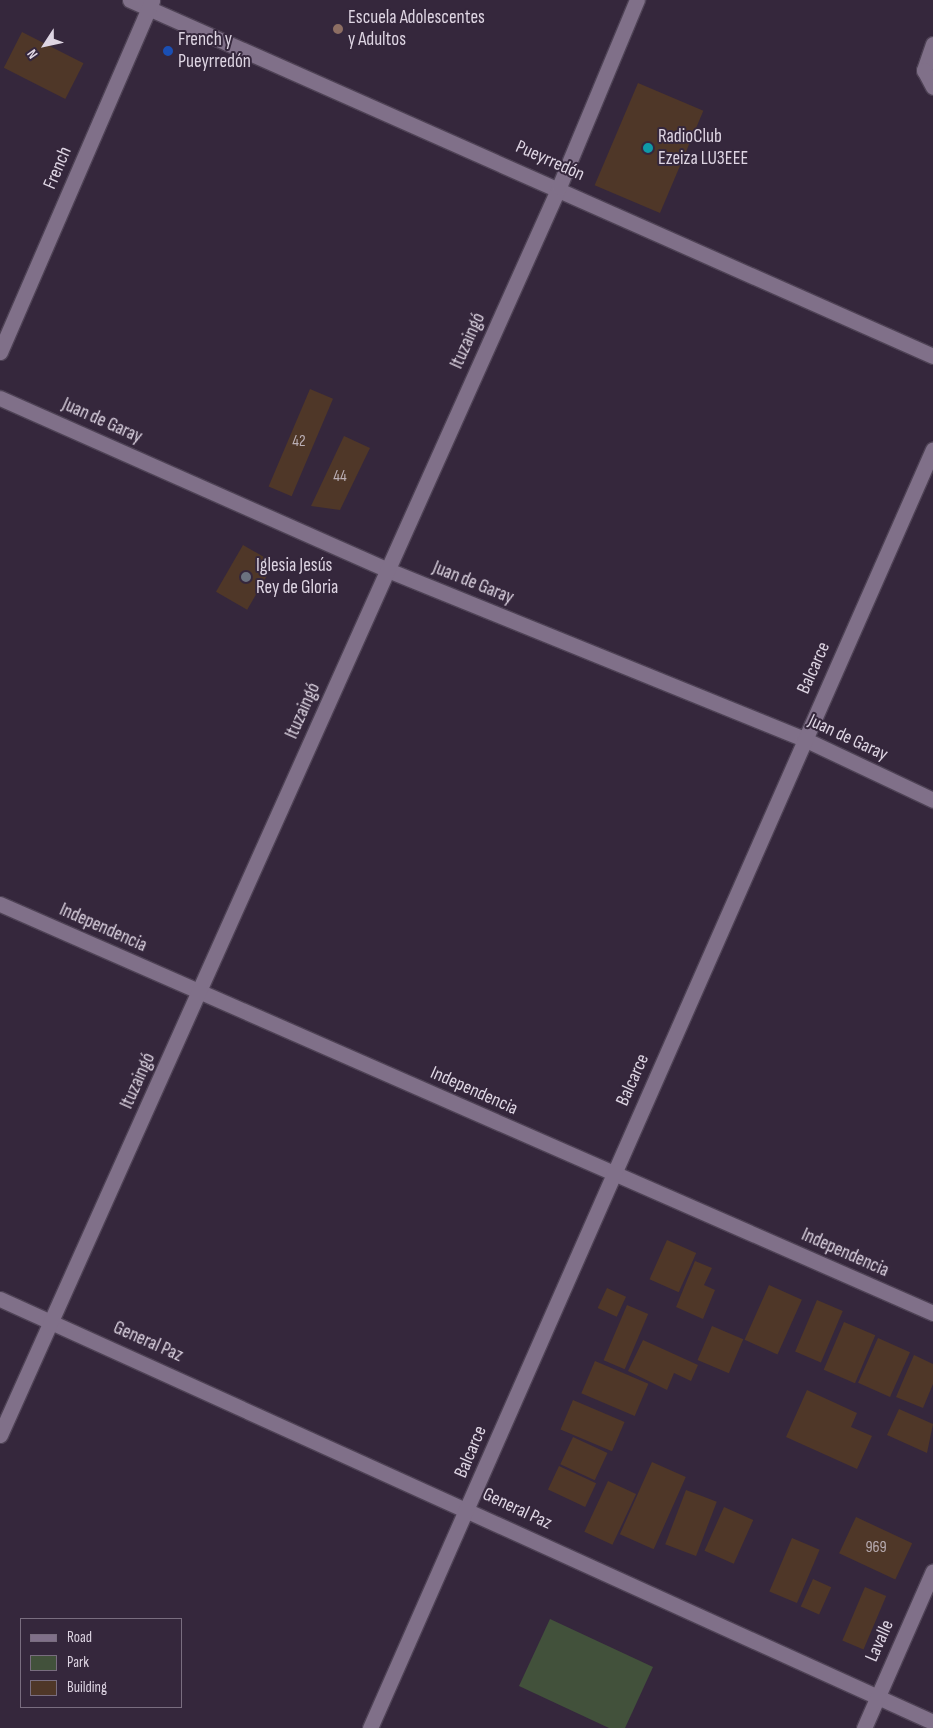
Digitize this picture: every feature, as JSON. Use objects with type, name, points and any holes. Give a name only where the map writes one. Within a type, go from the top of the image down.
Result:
[{"type":"street","name":"Pueyrredón","points":[[130,0],[150,4],[933,356]]},
{"type":"street","name":"Ituzaingó","points":[[0,1435],[53,1321],[559,187],[637,0]]},
{"type":"street","name":"French","points":[[0,352],[150,4]]},
{"type":"street","points":[[930,84],[924,70],[933,44]]},
{"type":"street","name":"Juan de Garay","points":[[0,398],[388,570],[804,740],[933,800]]},
{"type":"street","name":"Balcarce","points":[[370,1728],[933,450]]},
{"type":"street","name":"Independencia","points":[[0,904],[933,1312]]},
{"type":"street","name":"General Paz","points":[[0,1299],[53,1321],[468,1508],[877,1698],[933,1722]]},
{"type":"street","name":"Lavalle","points":[[864,1728],[933,1570]]},
{"type":"green space","points":[[550,1619],[653,1667],[625,1728],[609,1728],[519,1686]]},
{"type":"building","points":[[22,32],[83,63],[65,99],[4,68]]},
{"type":"building","name":"RadioClub Ezeiza LU3EEE","points":[[638,83],[703,111],[660,213],[595,185]]},
{"type":"building","points":[[310,389],[333,399],[292,496],[269,487]]},
{"type":"building","points":[[344,436],[370,448],[340,510],[311,506]]},
{"type":"building","name":"Iglesia Jesús Rey de Gloria","points":[[243,545],[274,563],[247,610],[216,592]]},
{"type":"building","points":[[667,1240],[696,1253],[679,1292],[650,1279]]},
{"type":"building","points":[[695,1261],[712,1268],[704,1285],[715,1290],[703,1319],[676,1307]]},
{"type":"building","points":[[769,1285],[802,1300],[777,1354],[745,1340]]},
{"type":"building","points":[[607,1288],[626,1297],[617,1317],[598,1308]]},
{"type":"building","points":[[817,1300],[843,1311],[821,1362],[795,1352]]},
{"type":"building","points":[[627,1305],[648,1314],[625,1369],[604,1360]]},
{"type":"building","points":[[844,1322],[875,1335],[855,1383],[824,1370]]},
{"type":"building","points":[[712,1326],[743,1339],[729,1373],[698,1360]]},
{"type":"building","points":[[878,1338],[910,1352],[890,1397],[858,1383]]},
{"type":"building","points":[[643,1340],[698,1365],[691,1381],[674,1373],[667,1390],[628,1371]]},
{"type":"building","points":[[914,1355],[933,1364],[933,1384],[923,1408],[896,1397]]},
{"type":"building","points":[[595,1361],[648,1384],[635,1416],[581,1393]]},
{"type":"building","points":[[807,1390],[857,1413],[851,1427],[872,1436],[857,1469],[786,1437]]},
{"type":"building","points":[[573,1400],[625,1422],[612,1451],[560,1429]]},
{"type":"building","points":[[899,1409],[933,1424],[927,1453],[887,1435]]},
{"type":"building","points":[[573,1437],[607,1453],[595,1480],[560,1464]]},
{"type":"building","points":[[652,1462],[686,1477],[654,1549],[620,1534]]},
{"type":"building","points":[[559,1466],[596,1483],[585,1507],[548,1490]]},
{"type":"building","points":[[608,1481],[636,1494],[612,1545],[584,1532]]},
{"type":"building","points":[[686,1490],[717,1502],[696,1556],[665,1544]]},
{"type":"building","points":[[724,1507],[753,1520],[734,1564],[704,1551]]},
{"type":"building","points":[[856,1517],[912,1543],[895,1579],[839,1553]]},
{"type":"building","points":[[792,1538],[820,1550],[797,1603],[769,1591]]},
{"type":"building","points":[[813,1579],[831,1587],[819,1615],[801,1606]]},
{"type":"building","points":[[865,1587],[886,1596],[864,1649],[842,1640]]},
{"type":"place","name":"Escuela Adolescentes y Adultos","points":[[338,29]]},
{"type":"place","name":"French y Pueyrredón","points":[[168,51]]},
{"type":"place","name":"RadioClub Ezeiza LU3EEE","points":[[648,148]]},
{"type":"place","name":"Iglesia Jesús Rey de Gloria","points":[[246,577]]}]
